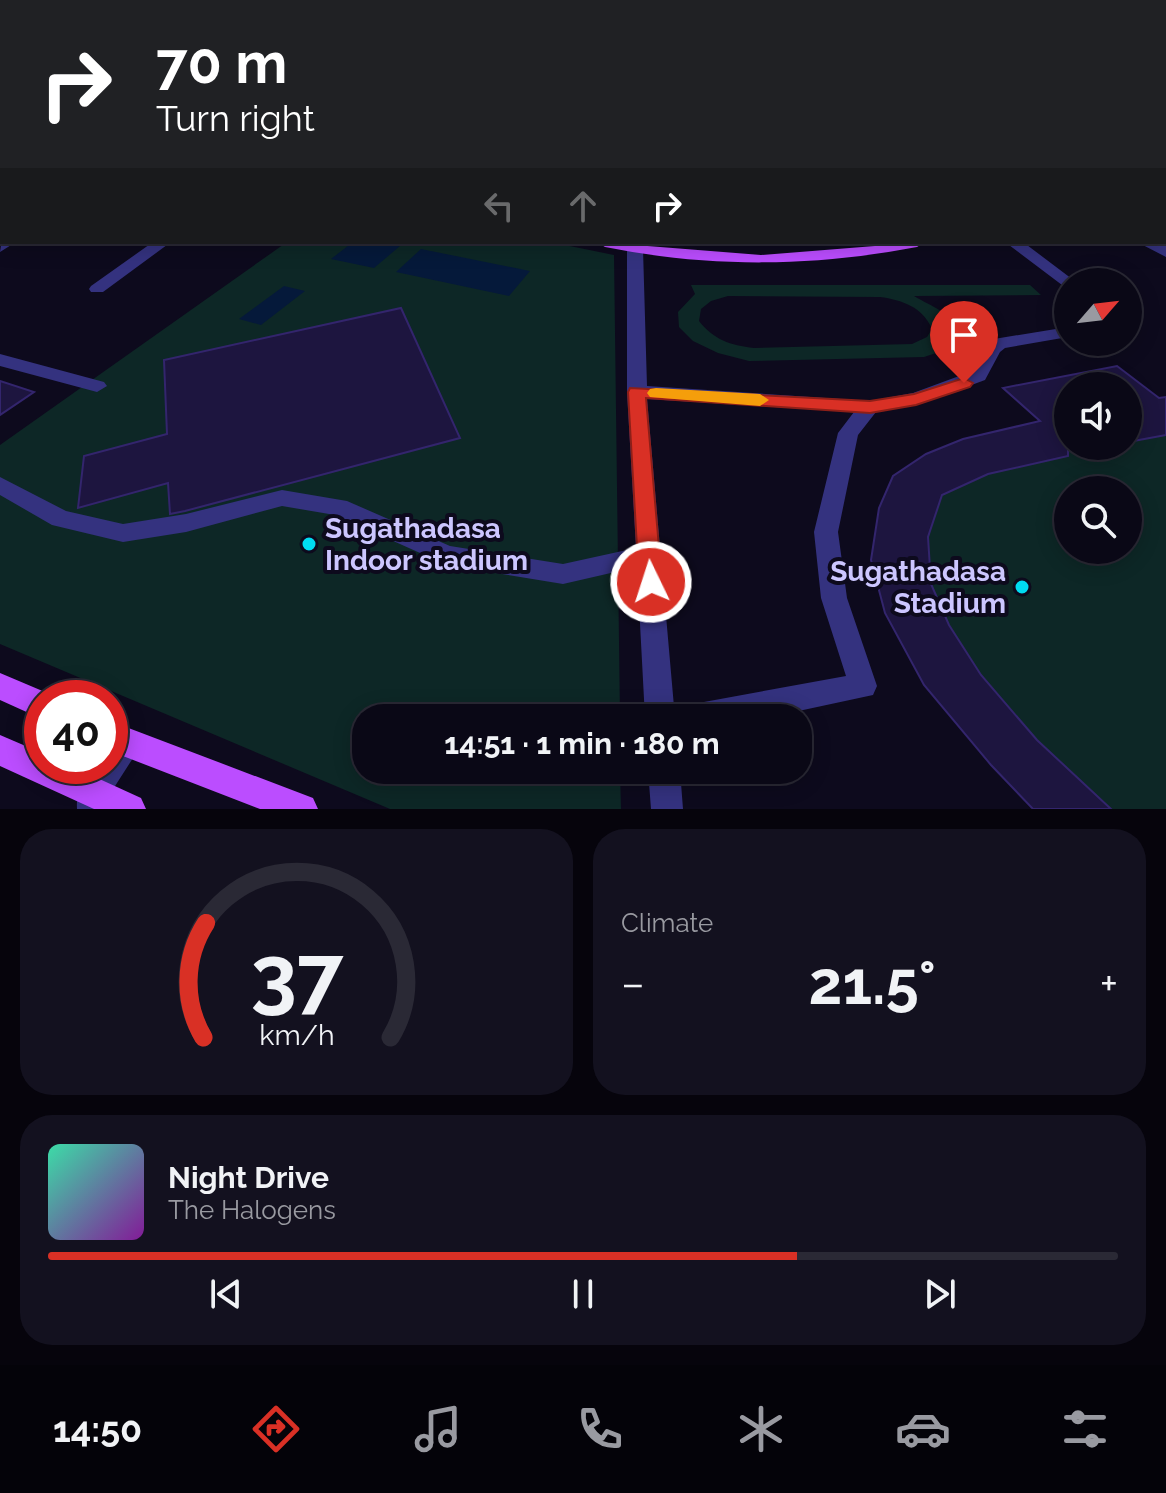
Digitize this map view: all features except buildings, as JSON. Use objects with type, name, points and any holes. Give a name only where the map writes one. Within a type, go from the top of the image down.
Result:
[{"type":"main road","points":[[614,244],[713,258],[803,257],[897,244]]},
{"type":"main road","points":[[0,686],[24,697]]},
{"type":"main road","points":[[128,744],[302,809]]},
{"type":"main road","points":[[0,750],[93,801],[130,809]]},
{"type":"street","points":[[97,289],[160,244]]},
{"type":"street","points":[[1016,244],[1054,272]]},
{"type":"street","points":[[635,249],[637,392],[659,704]]},
{"type":"street","points":[[637,392],[870,407],[916,399],[964,383],[978,376],[992,349],[1000,343],[1054,334]]},
{"type":"street","points":[[0,360],[97,386]]},
{"type":"street","points":[[767,704],[863,686],[834,598],[826,532],[848,433],[870,407]]},
{"type":"street","points":[[0,485],[60,519],[123,533],[186,523],[282,498],[339,507],[447,555],[563,574],[649,555]]},
{"type":"street","points":[[665,784],[667,809]]},
{"type":"green space","name":"Sugathadasa Indoor stadium","points":[[284,244],[560,244],[614,255],[620,704],[352,704],[352,784],[620,784],[621,809],[390,809],[128,698],[128,680],[85,680],[0,644],[0,445]]},
{"type":"green space","points":[[691,285],[1030,285],[1041,295],[914,296],[946,315],[954,328],[951,348],[924,357],[749,361],[718,353],[693,341],[679,327],[678,312],[695,294]],"holes":[[[728,296],[880,297],[904,303],[923,315],[932,329],[927,337],[912,344],[754,348],[723,340],[699,321],[701,309],[711,301]]]},
{"type":"green space","name":"Sugathadasa Stadium","points":[[1117,366],[1125,372],[1086,372]]},
{"type":"green space","name":"Sugathadasa Stadium","points":[[1054,378],[1054,460],[1142,460],[1142,385],[1158,397],[1166,397],[1166,809],[1033,809],[991,765],[924,685],[885,613],[871,560],[879,508],[893,476],[926,454],[963,439],[1039,421],[1003,388]]},
{"type":"water","points":[[350,244],[400,246],[374,268],[331,259]]},
{"type":"water","points":[[421,249],[530,271],[509,296],[396,272]]},
{"type":"water","points":[[284,286],[305,291],[261,325],[239,319]]},
{"type":"slow traffic","points":[[656,393],[760,400]]},
{"type":"place","name":"Sugathadasa Indoor stadium","points":[[309,544]]},
{"type":"place","name":"Sugathadasa Stadium","points":[[1022,587]]},
{"type":"route","points":[[651,582],[637,392],[870,407],[916,399],[964,383]]}]
